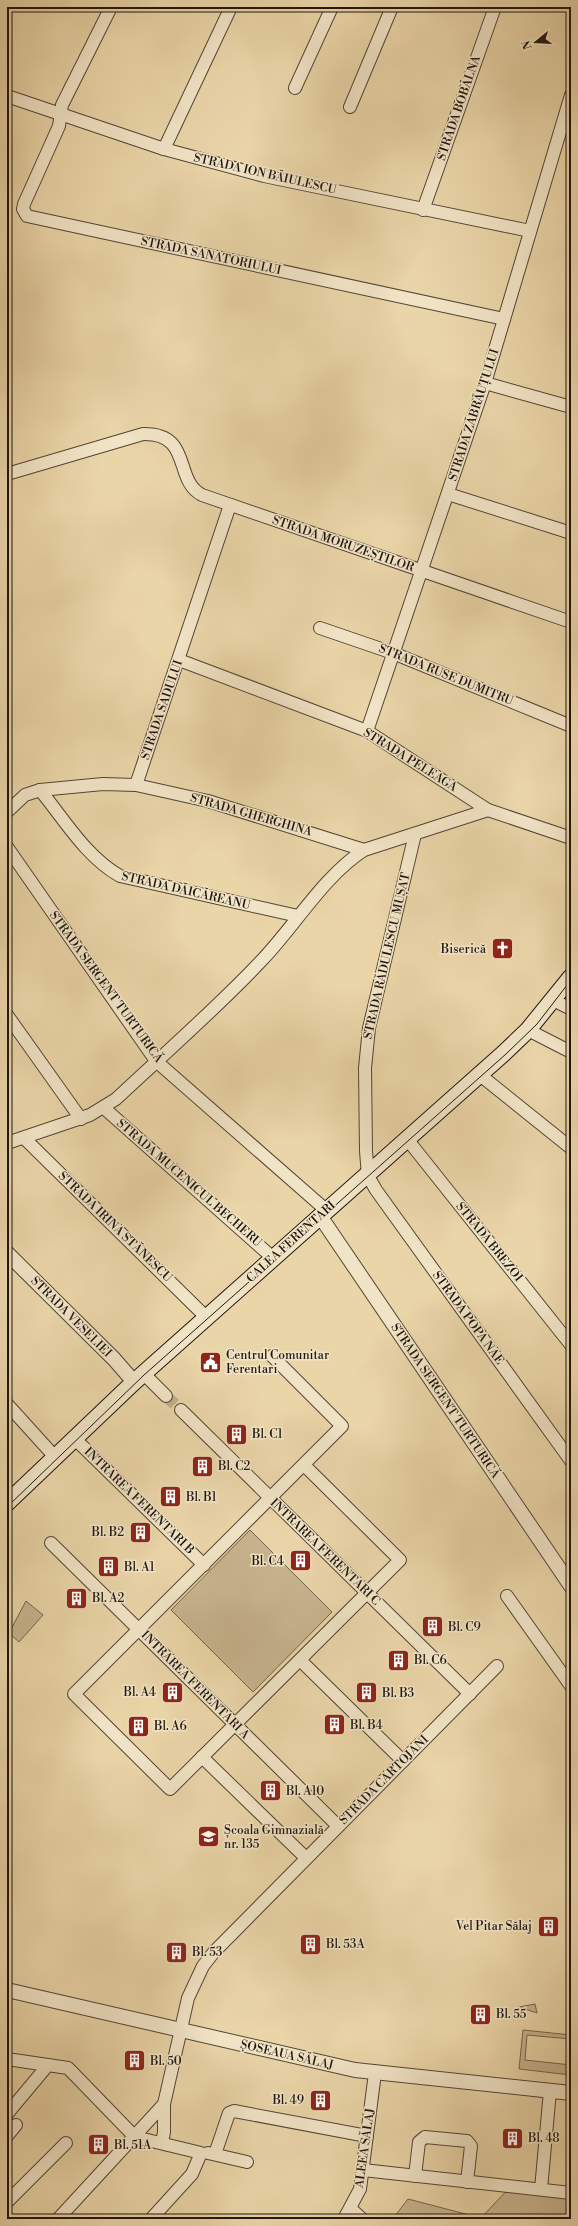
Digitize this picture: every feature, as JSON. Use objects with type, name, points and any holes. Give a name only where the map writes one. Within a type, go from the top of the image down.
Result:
[{"type":"main road","name":"CALEA FERENTARI","points":[[7,1503],[74,1438],[206,1316],[480,1075],[528,1030],[571,977]]},
{"type":"street","name":"STRADA SANATORIULUI","points":[[111,7],[62,105],[59,126],[24,204],[25,214],[30,218],[504,319]]},
{"type":"street","points":[[164,150],[231,7]]},
{"type":"street","points":[[295,88],[332,7]]},
{"type":"street","points":[[350,107],[392,7]]},
{"type":"street","name":"STRADA BOBÂLNA","points":[[423,210],[495,7]]},
{"type":"street","name":"STRADA ZĂBRĂUȚULUI","points":[[367,731],[485,383],[571,95]]},
{"type":"street","name":"STRADA ION BĂIULESCU","points":[[7,96],[164,150],[264,176],[530,231]]},
{"type":"street","points":[[485,383],[571,407]]},
{"type":"street","name":"STRADA MORUZEȘTILOR","points":[[7,474],[143,434],[162,435],[176,448],[196,492],[571,622]]},
{"type":"street","points":[[448,494],[571,533]]},
{"type":"street","name":"STRADA SADULUI","points":[[136,785],[230,505]]},
{"type":"street","name":"STRADA RUSE DUMITRU","points":[[320,628],[393,652],[571,726]]},
{"type":"street","name":"STRADA PELEAGA","points":[[179,660],[367,731],[488,810],[571,838]]},
{"type":"street","points":[[7,812],[25,795],[40,790],[103,784],[136,785]]},
{"type":"street","name":"STRADA GHERGHINA","points":[[136,785],[208,801],[364,850]]},
{"type":"street","name":"STRADA DĂICĂREANU","points":[[40,790],[100,863],[120,876],[298,916]]},
{"type":"street","points":[[7,1143],[81,1119],[104,1108],[156,1061],[262,960],[298,916],[341,868],[364,850],[488,810]]},
{"type":"street","name":"STRADA RĂDULESCU MUȘAT","points":[[367,1174],[365,1075],[369,1028],[415,834]]},
{"type":"street","name":"STRADA SERGENT TURTURICĂ","points":[[7,847],[156,1061],[323,1213],[571,1586]]},
{"type":"street","points":[[553,1000],[571,1008]]},
{"type":"street","points":[[7,1015],[81,1119]]},
{"type":"street","points":[[528,1030],[571,1052]]},
{"type":"street","points":[[480,1075],[571,1148]]},
{"type":"street","name":"STRADA MUCENICUL BECHERU","points":[[104,1108],[273,1258]]},
{"type":"street","name":"STRADA IRINA STĂNESCU","points":[[24,1138],[206,1316]]},
{"type":"street","name":"STRADA BREZOI","points":[[407,1139],[571,1345]]},
{"type":"street","name":"STRADA POPA NAE","points":[[367,1174],[380,1196],[571,1461]]},
{"type":"street","name":"STRADA VESELIEI","points":[[7,1253],[114,1359],[138,1378]]},
{"type":"street","points":[[272,1356],[342,1426],[304,1464],[270,1498],[204,1565],[74,1694],[170,1789],[400,1560],[304,1464]]},
{"type":"street","points":[[138,1378],[166,1396]]},
{"type":"street","points":[[7,1404],[55,1457]]},
{"type":"street","name":"INTRAREA FERENTARI C","points":[[181,1410],[470,1694]]},
{"type":"street","name":"INTRAREA FERENTARI B","points":[[74,1438],[204,1565]]},
{"type":"street","name":"INTRAREA FERENTARI A","points":[[51,1543],[338,1826]]},
{"type":"street","points":[[507,1596],[571,1686]]},
{"type":"street","points":[[300,1660],[403,1761]]},
{"type":"street","name":"STRADA CARTOJANI","points":[[162,2143],[164,2132],[164,2104],[180,2030],[188,1998],[203,1966],[225,1939],[497,1666]]},
{"type":"street","points":[[202,1757],[306,1858]]},
{"type":"street","name":"ȘOSEAUA SĂLAJ","points":[[7,1990],[332,2065],[375,2073],[571,2093]]},
{"type":"street","points":[[7,2059],[68,2068],[135,2136],[201,2153],[215,2154],[247,2162]]},
{"type":"street","points":[[7,2114],[48,2065]]},
{"type":"street","name":"ALEEA SĂLAJ","points":[[348,2214],[360,2189],[375,2073]]},
{"type":"street","points":[[541,2189],[550,2091]]},
{"type":"street","points":[[58,2219],[164,2104]]},
{"type":"street","points":[[215,2154],[229,2113],[234,2111],[367,2136]]},
{"type":"street","points":[[7,2136],[16,2125]]},
{"type":"street","points":[[415,2176],[419,2142],[421,2138],[425,2137],[467,2141],[471,2146],[467,2182]]},
{"type":"street","points":[[8,2198],[66,2143]]},
{"type":"street","points":[[151,2219],[192,2174],[201,2153]]},
{"type":"street","points":[[363,2170],[571,2193]]},
{"type":"street","points":[[348,2214],[362,2219]]},
{"type":"shaded area","points":[[250,1530],[332,1612],[253,1692],[171,1610]]},
{"type":"shaded area","points":[[26,1601],[43,1615],[19,1642],[9,1633]]},
{"type":"shaded area","points":[[535,2004],[537,2013],[519,2007]]},
{"type":"shaded area","points":[[523,2030],[571,2035],[571,2039],[527,2035],[525,2060],[571,2065],[571,2075],[519,2069]]},
{"type":"shaded area","points":[[511,2186],[571,2194],[571,2219],[399,2219],[395,2216],[408,2199],[481,2218]]},
{"type":"tunnel","points":[[166,1396],[181,1410]]},
{"type":"tram line","points":[[7,1507],[144,1375],[506,1054],[537,1024],[571,980]]},
{"type":"place","name":"Biserică","points":[[502,949]]},
{"type":"place","name":"Centrul Comunitar Ferentari","points":[[211,1362]]},
{"type":"place","name":"Bl. C1","points":[[237,1434]]},
{"type":"place","name":"Bl. C2","points":[[203,1466]]},
{"type":"place","name":"Bl. B1","points":[[170,1497]]},
{"type":"place","name":"Bl. B2","points":[[140,1532]]},
{"type":"place","name":"Bl. C4","points":[[300,1561]]},
{"type":"place","name":"Bl. A1","points":[[108,1567]]},
{"type":"place","name":"Bl. A2","points":[[77,1598]]},
{"type":"place","name":"Bl. C9","points":[[432,1627]]},
{"type":"place","name":"Bl. C6","points":[[399,1660]]},
{"type":"place","name":"Bl. A4","points":[[172,1692]]},
{"type":"place","name":"Bl. B3","points":[[367,1693]]},
{"type":"place","name":"Bl. B4","points":[[335,1725]]},
{"type":"place","name":"Bl. A6","points":[[139,1726]]},
{"type":"place","name":"Bl. A10","points":[[270,1791]]},
{"type":"place","name":"Școala Gimnazială nr. 135","points":[[208,1837]]},
{"type":"place","name":"Vel Pitar Sălaj","points":[[548,1926]]},
{"type":"place","name":"Bl. 53A","points":[[310,1944]]},
{"type":"place","name":"Bl. 53","points":[[176,1952]]},
{"type":"place","name":"Bl. 55","points":[[481,2014]]},
{"type":"place","name":"Bl. 50","points":[[135,2061]]},
{"type":"place","name":"Bl. 49","points":[[320,2100]]},
{"type":"place","name":"Bl. 48","points":[[513,2138]]},
{"type":"place","name":"Bl. 51A","points":[[98,2145]]}]
